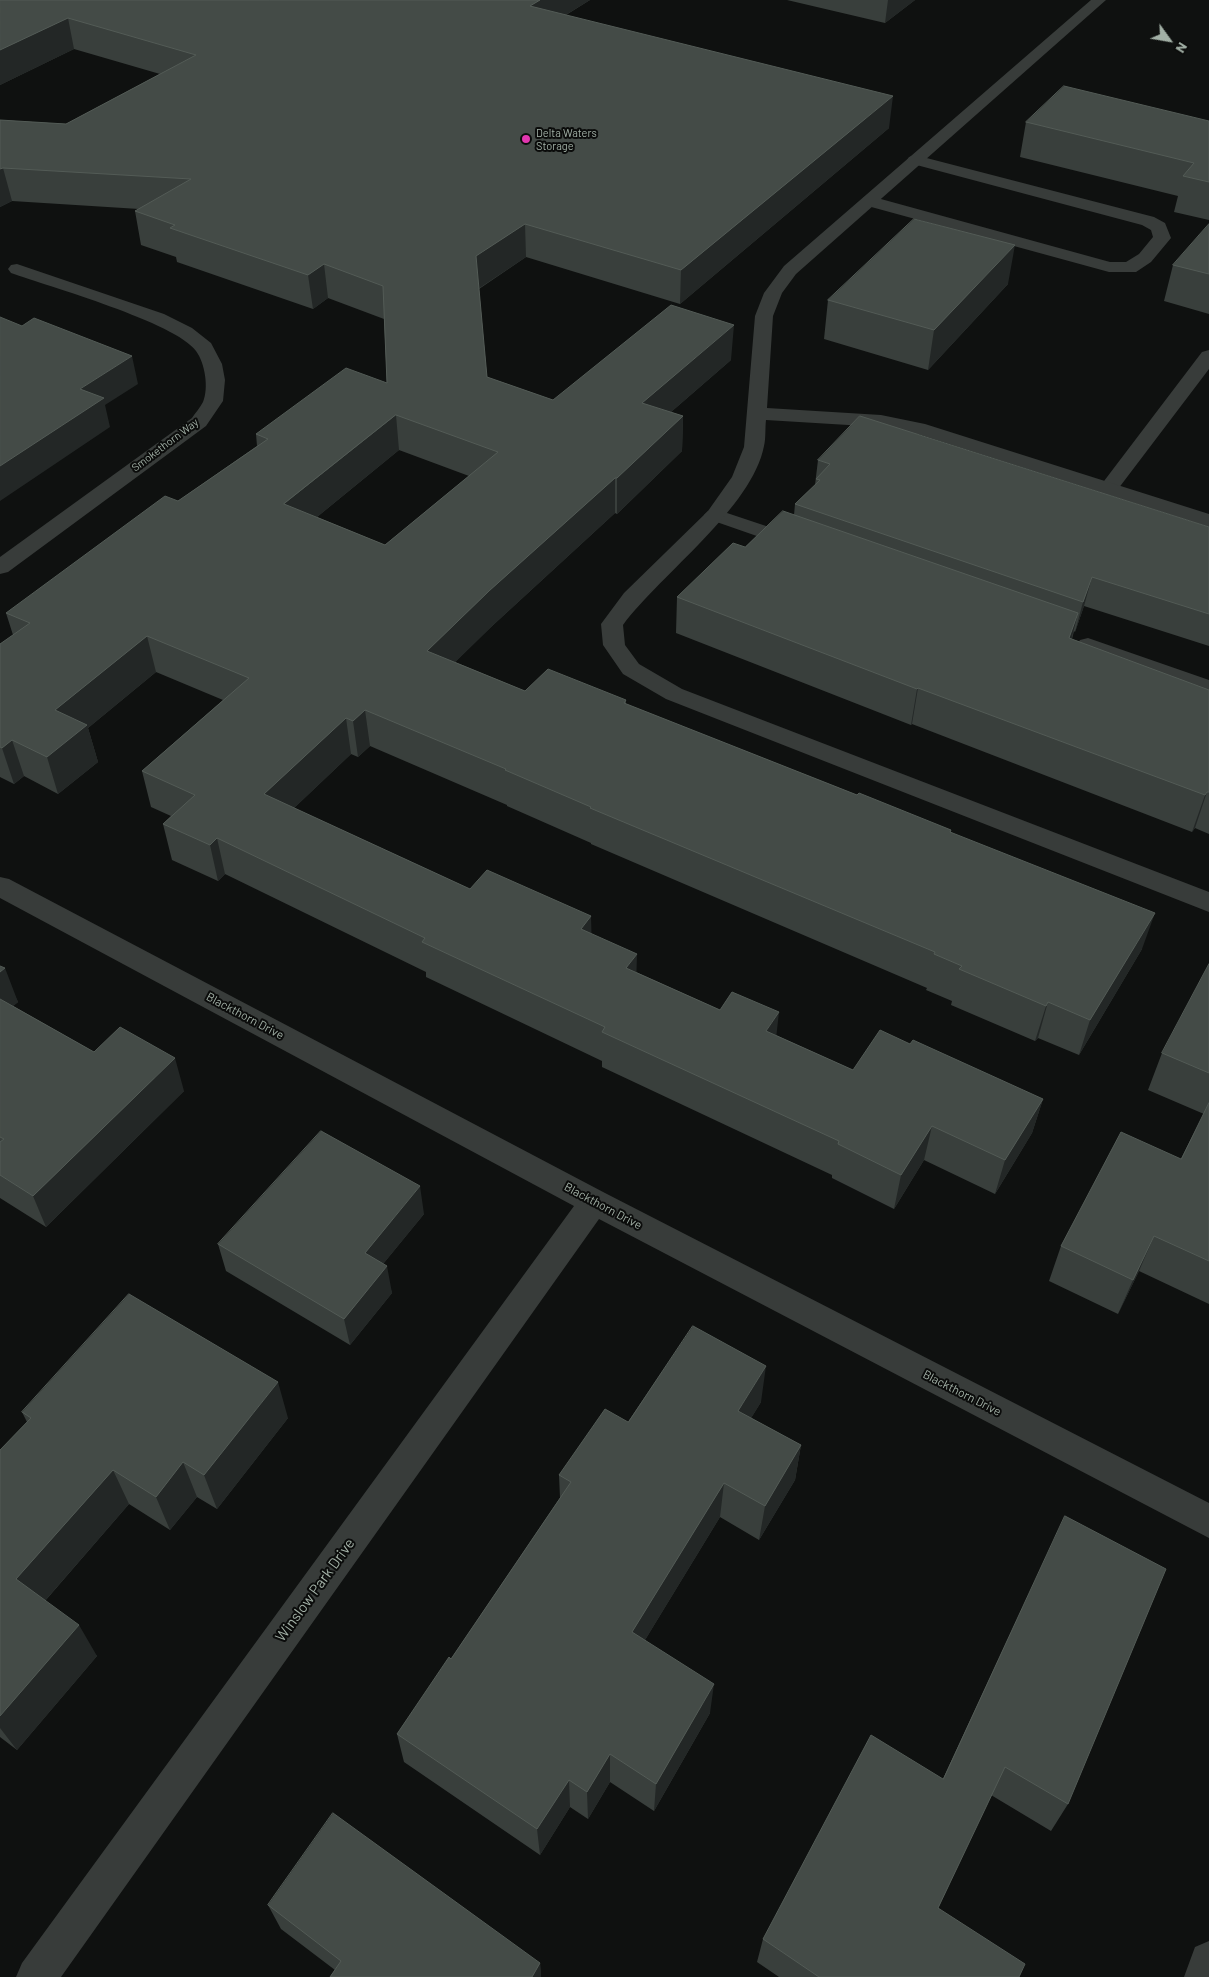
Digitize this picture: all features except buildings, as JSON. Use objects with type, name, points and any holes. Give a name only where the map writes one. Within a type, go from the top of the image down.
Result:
[{"type":"street","points":[[1099,0],[790,270],[773,293],[764,316],[754,447],[742,478],[715,515],[632,598],[612,624],[614,645],[630,669],[674,694],[1209,902]]},
{"type":"street","points":[[870,201],[1109,267],[1130,268],[1145,258],[1162,238],[1159,227],[1148,221],[915,160]]},
{"type":"street","name":"Smokethorn Way","points":[[0,567],[199,422],[213,401],[215,380],[212,364],[204,347],[185,332],[157,318],[17,269]]},
{"type":"street","points":[[1108,489],[1209,356]]},
{"type":"street","points":[[756,413],[881,422],[925,430],[1209,521]]},
{"type":"street","points":[[715,515],[818,551]]},
{"type":"street","points":[[1069,639],[1209,688]]},
{"type":"street","name":"Blackthorn Drive","points":[[0,886],[594,1202],[1209,1521]]},
{"type":"street","name":"Winslow Park Drive","points":[[36,1977],[594,1202]]},
{"type":"street","points":[[1204,1977],[1209,1962]]},
{"type":"place","name":"Delta Waters Storage","points":[[526,139]]}]
